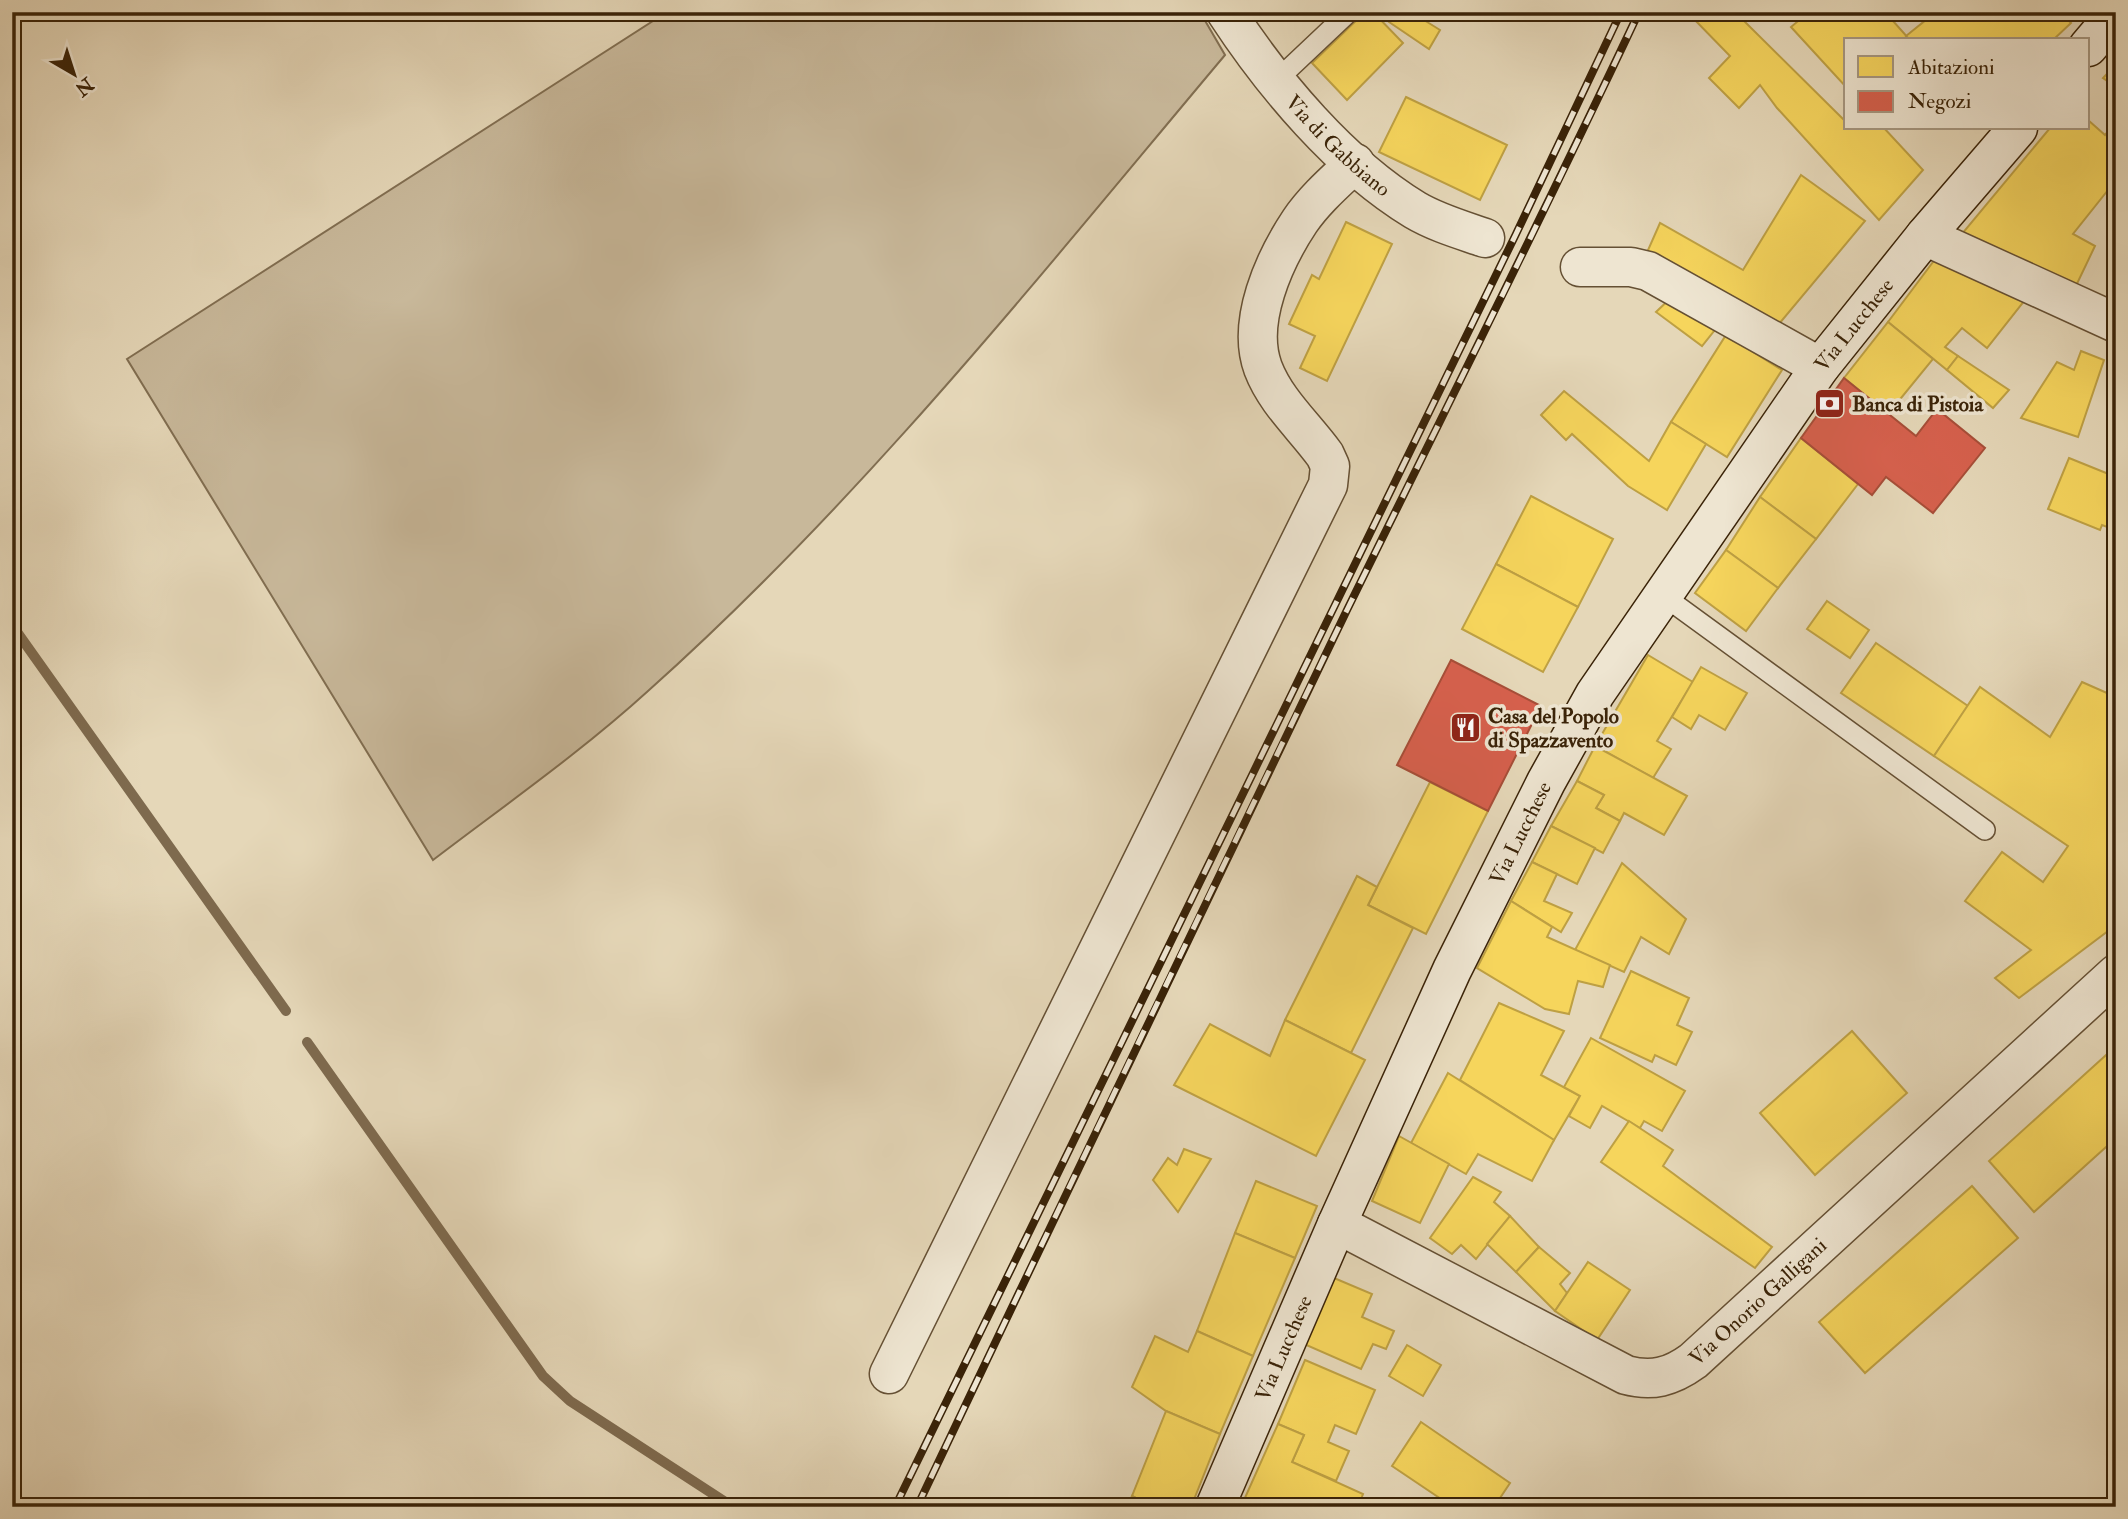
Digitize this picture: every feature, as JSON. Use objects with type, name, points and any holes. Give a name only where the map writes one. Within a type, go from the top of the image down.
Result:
[{"type":"street","name":"Via di Gabbiano","points":[[1226,12],[1297,106],[1355,163],[1415,210],[1485,238]]},
{"type":"street","points":[[2090,45],[2116,14]]},
{"type":"street","name":"Via Lucchese","points":[[1215,1507],[1337,1224],[1452,970],[1546,782],[1595,694],[1661,594],[1820,366],[1925,236],[2016,130]]},
{"type":"street","points":[[889,1374],[1328,485],[1329,466],[1325,455],[1274,390],[1263,367],[1257,338],[1264,299],[1290,239],[1315,202],[1355,163]]},
{"type":"street","points":[[1925,236],[2116,323]]},
{"type":"street","points":[[1580,267],[1631,267],[1648,271],[1820,366]]},
{"type":"street","name":"Via Onorio Galligani","points":[[1337,1224],[1626,1375],[1648,1380],[1661,1378],[1693,1361],[2116,974]]},
{"type":"lane","points":[[1277,80],[1349,12]]},
{"type":"lane","points":[[1661,594],[1985,830]]},
{"type":"shaded area","points":[[667,12],[1200,12],[1225,55],[948,384],[803,542],[727,618],[622,714],[570,757],[433,860],[127,359]]},
{"type":"building: Abitazioni","points":[[1365,12],[1373,12],[1403,43],[1347,100],[1312,63]]},
{"type":"building: Abitazioni","points":[[1394,12],[1411,12],[1440,30],[1429,49],[1389,22]]},
{"type":"building: Abitazioni","points":[[1735,12],[1844,118],[1844,130],[1886,130],[1923,170],[1879,220],[1777,108],[1760,85],[1739,108],[1709,78],[1730,56],[1689,14]]},
{"type":"building: Abitazioni","points":[[1788,12],[1885,12],[1908,38],[1844,38],[1844,85],[1791,27],[1797,22]]},
{"type":"building: Abitazioni","points":[[1921,12],[2060,12],[2071,23],[2055,38],[1906,36],[1927,19]]},
{"type":"building: Abitazioni","points":[[2116,64],[2116,87],[2103,78]]},
{"type":"building: Abitazioni","points":[[1406,97],[1507,145],[1480,200],[1379,152]]},
{"type":"building: Abitazioni","points":[[2090,122],[2105,135],[2116,122],[2116,180],[2073,234],[2095,246],[2074,290],[1956,241],[2048,130],[2090,130]]},
{"type":"building: Abitazioni","points":[[1801,175],[1865,221],[1779,324],[1645,257],[1660,223],[1743,270]]},
{"type":"building: Abitazioni","points":[[1346,222],[1392,244],[1327,381],[1300,368],[1315,336],[1289,324],[1312,275],[1319,279]]},
{"type":"building: Abitazioni","points":[[1939,254],[2028,296],[1987,348],[1962,328],[1945,347],[1958,356],[1947,370],[1888,322]]},
{"type":"building: Abitazioni","points":[[1675,294],[1722,321],[1702,346],[1656,312]]},
{"type":"building: Abitazioni","points":[[1888,322],[1933,359],[1888,414],[1844,378]]},
{"type":"building: Abitazioni","points":[[1726,335],[1782,370],[1727,457],[1671,422]]},
{"type":"building: Abitazioni","points":[[2081,351],[2104,360],[2078,437],[2021,418],[2057,362],[2074,370]]},
{"type":"building: Abitazioni","points":[[1958,356],[2009,390],[1993,408],[1947,370]]},
{"type":"building: Abitazioni","points":[[1564,391],[1649,461],[1671,422],[1706,444],[1667,510],[1628,486],[1572,434],[1566,440],[1541,415]]},
{"type":"building: Abitazioni","points":[[1801,438],[1858,484],[1816,539],[1760,497]]},
{"type":"building: Abitazioni","points":[[2069,458],[2116,477],[2116,530],[2102,525],[2100,530],[2048,509]]},
{"type":"building: Abitazioni","points":[[1531,496],[1613,539],[1578,607],[1496,564]]},
{"type":"building: Abitazioni","points":[[1760,497],[1816,539],[1778,588],[1726,550]]},
{"type":"building: Abitazioni","points":[[1726,550],[1778,588],[1746,631],[1695,593]]},
{"type":"building: Abitazioni","points":[[1496,564],[1578,607],[1543,672],[1462,629]]},
{"type":"building: Abitazioni","points":[[1827,601],[1869,630],[1850,658],[1807,629]]},
{"type":"building: Abitazioni","points":[[1876,643],[1968,706],[1934,756],[1841,693]]},
{"type":"building: Abitazioni","points":[[1648,655],[1693,682],[1657,741],[1671,749],[1653,778],[1595,746]]},
{"type":"building: Abitazioni","points":[[1701,667],[1747,693],[1725,730],[1699,715],[1691,729],[1672,717]]},
{"type":"building: Abitazioni","points":[[2082,682],[2116,697],[2116,925],[2019,998],[1995,978],[2031,950],[1965,901],[2002,852],[2043,882],[2068,846],[1934,756],[1980,687],[2050,737]]},
{"type":"building: Abitazioni","points":[[1595,746],[1687,796],[1664,835],[1624,813],[1620,821],[1596,808],[1604,795],[1577,781]]},
{"type":"building: Abitazioni","points":[[1577,781],[1604,795],[1596,808],[1620,821],[1603,853],[1551,826]]},
{"type":"building: Abitazioni","points":[[1430,782],[1488,811],[1426,934],[1368,905]]},
{"type":"building: Abitazioni","points":[[1551,826],[1595,848],[1577,884],[1532,862]]},
{"type":"building: Abitazioni","points":[[1532,862],[1557,874],[1544,901],[1572,913],[1561,932],[1511,901]]},
{"type":"building: Abitazioni","points":[[1622,863],[1686,919],[1669,954],[1641,937],[1624,972],[1575,950]]},
{"type":"building: Abitazioni","points":[[1357,876],[1377,887],[1368,905],[1413,928],[1351,1053],[1285,1020]]},
{"type":"building: Abitazioni","points":[[1511,901],[1552,927],[1547,937],[1610,965],[1603,987],[1578,981],[1569,1014],[1545,1009],[1477,968]]},
{"type":"building: Abitazioni","points":[[1631,971],[1689,998],[1677,1025],[1692,1032],[1676,1065],[1655,1055],[1652,1062],[1600,1038]]},
{"type":"building: Abitazioni","points":[[1499,1003],[1564,1031],[1541,1075],[1580,1096],[1554,1140],[1460,1080]]},
{"type":"building: Abitazioni","points":[[1285,1020],[1365,1060],[1316,1156],[1174,1085],[1210,1024],[1270,1056]]},
{"type":"building: Abitazioni","points":[[1852,1031],[1907,1093],[1815,1175],[1760,1113]]},
{"type":"building: Abitazioni","points":[[1591,1038],[1685,1091],[1662,1131],[1644,1121],[1640,1128],[1602,1106],[1590,1128],[1569,1116],[1580,1096],[1564,1087]]},
{"type":"building: Abitazioni","points":[[2116,1046],[2116,1138],[2034,1212],[1989,1161]]},
{"type":"building: Abitazioni","points":[[1448,1073],[1554,1140],[1532,1181],[1478,1154],[1466,1174],[1411,1143]]},
{"type":"building: Abitazioni","points":[[1629,1121],[1673,1150],[1663,1166],[1772,1247],[1755,1268],[1601,1162]]},
{"type":"building: Abitazioni","points":[[1399,1136],[1449,1164],[1420,1223],[1372,1201]]},
{"type":"building: Abitazioni","points":[[1184,1149],[1211,1159],[1178,1212],[1153,1180],[1168,1158],[1177,1165]]},
{"type":"building: Abitazioni","points":[[1473,1177],[1501,1192],[1494,1202],[1510,1216],[1476,1259],[1461,1245],[1452,1254],[1430,1238]]},
{"type":"building: Abitazioni","points":[[1256,1181],[1317,1206],[1295,1258],[1235,1233]]},
{"type":"building: Abitazioni","points":[[1972,1186],[2018,1238],[1865,1373],[1819,1322]]},
{"type":"building: Abitazioni","points":[[1510,1216],[1539,1247],[1516,1272],[1487,1244]]},
{"type":"building: Abitazioni","points":[[1235,1233],[1295,1258],[1253,1356],[1197,1331]]},
{"type":"building: Abitazioni","points":[[1539,1247],[1570,1273],[1560,1284],[1567,1293],[1555,1311],[1516,1272]]},
{"type":"building: Abitazioni","points":[[1588,1262],[1630,1290],[1597,1340],[1555,1311]]},
{"type":"building: Abitazioni","points":[[1334,1278],[1372,1294],[1362,1317],[1394,1331],[1386,1349],[1373,1344],[1361,1369],[1304,1344]]},
{"type":"building: Abitazioni","points":[[1197,1331],[1253,1356],[1220,1434],[1166,1411],[1132,1387],[1155,1336],[1188,1352]]},
{"type":"building: Abitazioni","points":[[1407,1345],[1441,1365],[1423,1396],[1389,1376]]},
{"type":"building: Abitazioni","points":[[1305,1360],[1375,1390],[1356,1434],[1335,1425],[1328,1442],[1349,1451],[1336,1481],[1292,1462],[1304,1435],[1278,1424]]},
{"type":"building: Abitazioni","points":[[1166,1411],[1220,1434],[1191,1507],[1153,1507],[1132,1496]]},
{"type":"building: Abitazioni","points":[[1421,1422],[1510,1483],[1494,1507],[1453,1507],[1392,1466]]},
{"type":"building: Abitazioni","points":[[1278,1424],[1304,1435],[1292,1462],[1363,1494],[1358,1507],[1259,1507],[1244,1500]]},
{"type":"building: Abitazioni","points":[[1132,1496],[1153,1507],[1128,1507]]},
{"type":"building: Negozi","points":[[1844,378],[1916,436],[1937,409],[1985,448],[1933,513],[1886,477],[1872,495],[1801,438]]},
{"type":"building: Negozi","points":[[1451,660],[1541,706],[1488,811],[1397,765]]},
{"type":"waterway","points":[[12,625],[286,1011]]},
{"type":"waterway","points":[[307,1042],[543,1376],[570,1401],[733,1507]]},
{"type":"railway","points":[[895,1507],[1516,234],[1621,12]]},
{"type":"railway","points":[[917,1507],[1292,723],[1639,12]]},
{"type":"place","name":"Banca di Pistoia","points":[[1829,404]]},
{"type":"place","name":"Casa del Popolo di Spazzavento","points":[[1465,728]]}]
